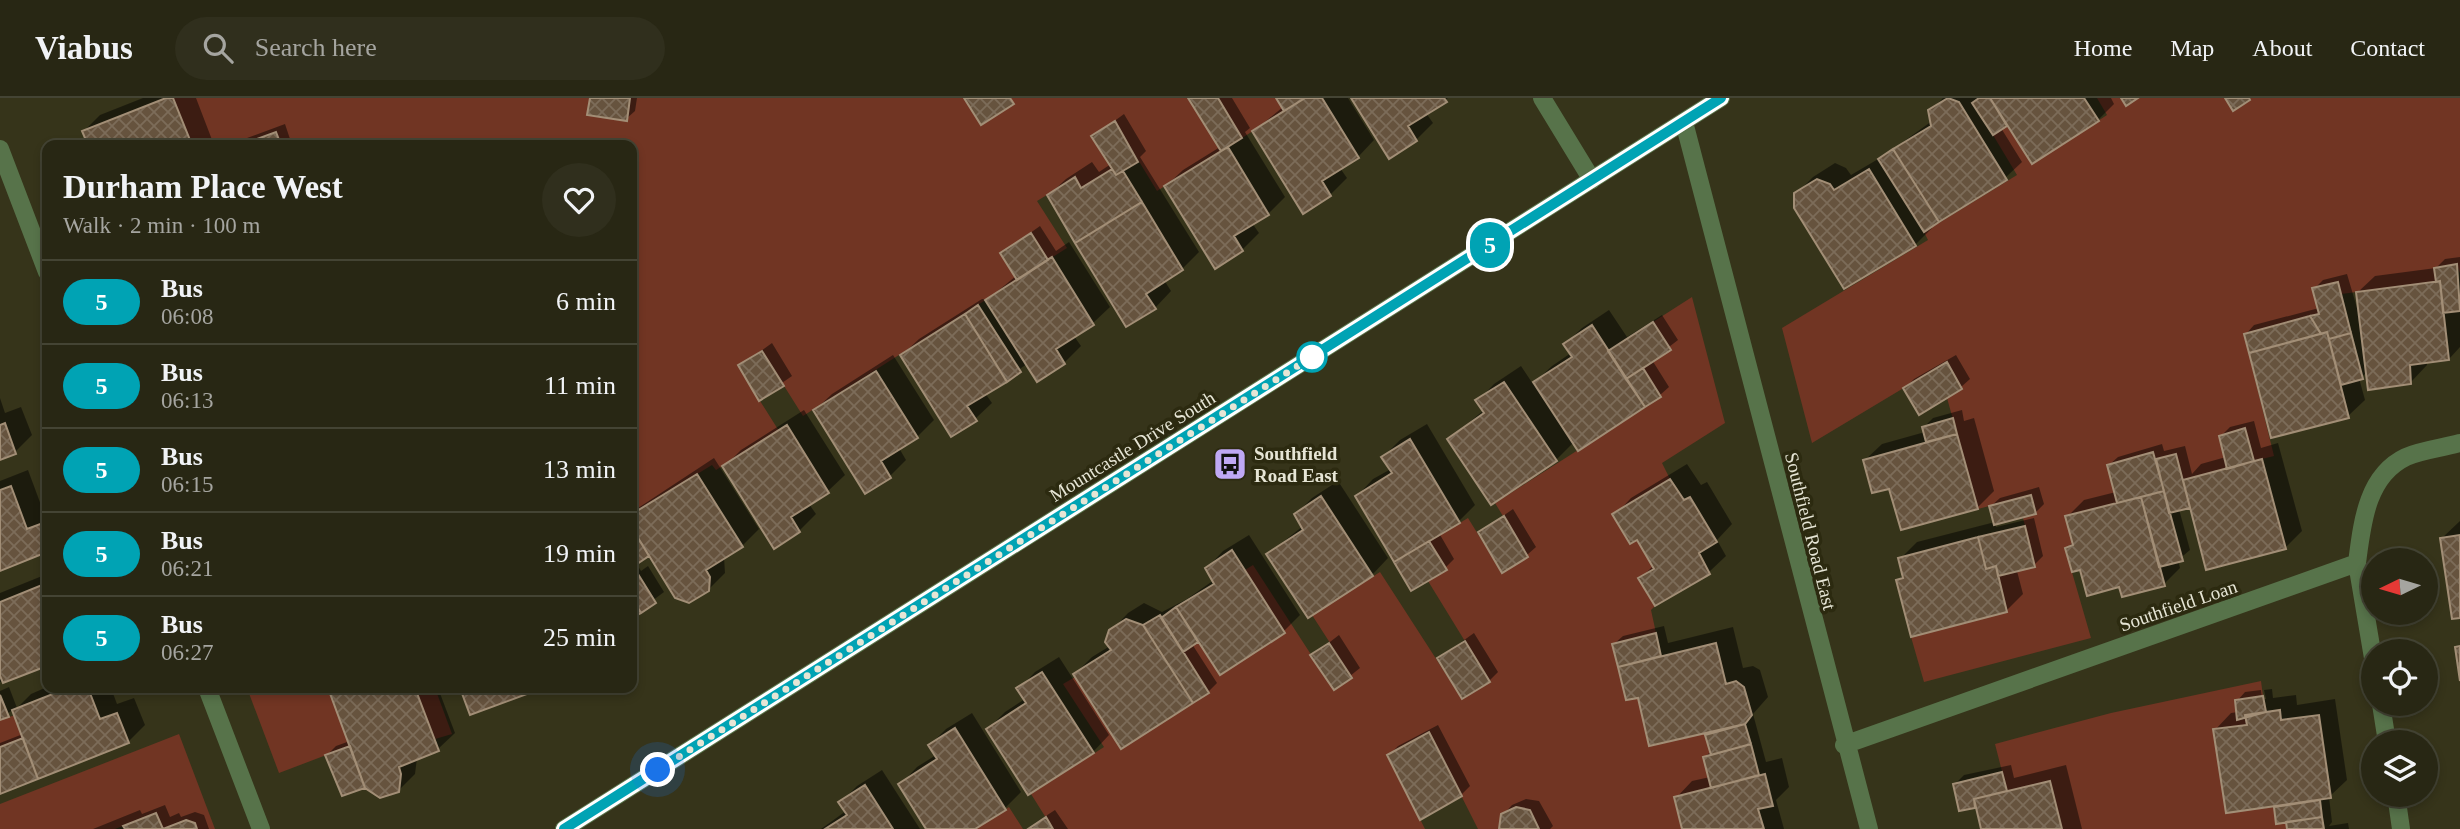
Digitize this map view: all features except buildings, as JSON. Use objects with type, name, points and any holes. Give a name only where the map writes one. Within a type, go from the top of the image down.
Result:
[{"type":"street","points":[[1542,98],[1592,180]]},
{"type":"street","name":"Mountcastle Drive South","points":[[564,829],[1721,98]]},
{"type":"street","name":"Southfield Road East","points":[[1684,122],[1844,745],[1869,829]]},
{"type":"street","points":[[0,149],[42,259]]},
{"type":"street","points":[[2370,639],[2357,563],[2364,510],[2387,471],[2406,457],[2460,443]]},
{"type":"street","name":"Southfield Loan","points":[[1844,745],[2357,563]]},
{"type":"street","points":[[208,693],[261,829]]},
{"type":"street","points":[[2398,807],[2402,829]]},
{"type":"shaded area","points":[[173,98],[590,98],[588,115],[626,121],[630,98],[964,98],[981,125],[1014,104],[1010,98],[1188,98],[1221,151],[1157,191],[1115,122],[1092,135],[1112,169],[1081,188],[1075,178],[1037,201],[1067,248],[1048,260],[1031,233],[1000,253],[1017,280],[803,416],[762,351],[738,366],[779,431],[716,470],[712,465],[637,511],[637,140],[279,140],[276,132],[254,140],[190,140]]},
{"type":"shaded area","points":[[1218,98],[1276,98],[1284,111],[1242,138]]},
{"type":"shaded area","points":[[2097,98],[2121,98],[2126,106],[2138,98],[2225,98],[2233,111],[2249,98],[2460,98],[2460,273],[2457,265],[2434,268],[2436,282],[2341,294],[2319,314],[2244,334],[2274,456],[2254,461],[2245,428],[2219,436],[2227,469],[2183,480],[2176,454],[2156,459],[2153,452],[2107,465],[2117,503],[2065,517],[2073,545],[2065,548],[2091,638],[1924,682],[1911,637],[2007,612],[1998,576],[2035,566],[2023,518],[2036,514],[2031,495],[1978,509],[1947,398],[1962,389],[1947,362],[1812,443],[1782,328],[1928,240],[1924,232],[2017,175],[1993,135],[2007,126],[2032,164],[2107,115]]},
{"type":"shaded area","points":[[1692,297],[1725,423],[1662,463],[1670,479],[1613,514],[1629,543],[1637,540],[1654,569],[1638,579],[1655,606],[1651,610],[1656,633],[1612,644],[1626,700],[1638,698],[1649,746],[1705,733],[1711,755],[1703,757],[1711,788],[1674,798],[1682,829],[1539,829],[1530,810],[1516,807],[1501,814],[1499,829],[1478,829],[1429,732],[1388,755],[1425,829],[1053,829],[1031,794],[1104,747],[1063,684],[1075,677],[1121,749],[1209,693],[1183,652],[1198,642],[1220,674],[1285,633],[1245,570],[1253,565],[1334,690],[1352,677],[1312,615],[1380,572],[1462,699],[1490,682],[1428,581],[1446,569],[1429,541],[1468,518],[1502,573],[1528,557],[1495,503],[1661,397],[1643,368],[1653,322]]},
{"type":"shaded area","points":[[2261,681],[2263,696],[2235,701],[2237,720],[2246,719],[2247,725],[2213,730],[2226,813],[2274,807],[2276,823],[2286,822],[2287,829],[2062,829],[2050,781],[2007,791],[1995,744],[2111,713]]},
{"type":"shaded area","points":[[249,693],[330,693],[350,746],[279,773]]},
{"type":"shaded area","points":[[417,693],[437,693],[452,734],[435,739]]},
{"type":"shaded area","points":[[15,715],[23,738],[0,747],[0,720]]},
{"type":"shaded area","points":[[179,734],[215,829],[197,829],[195,823],[186,820],[163,829],[156,813],[115,829],[0,829],[0,804]]},
{"type":"shaded area","points":[[1009,807],[1023,829],[975,829]]},
{"type":"bus line","name":"5","points":[[564,829],[1721,98]]},
{"type":"place","name":"Southfield Road East","points":[[1230,464]]},
{"type":"route","points":[[658,770],[1312,357]]}]
